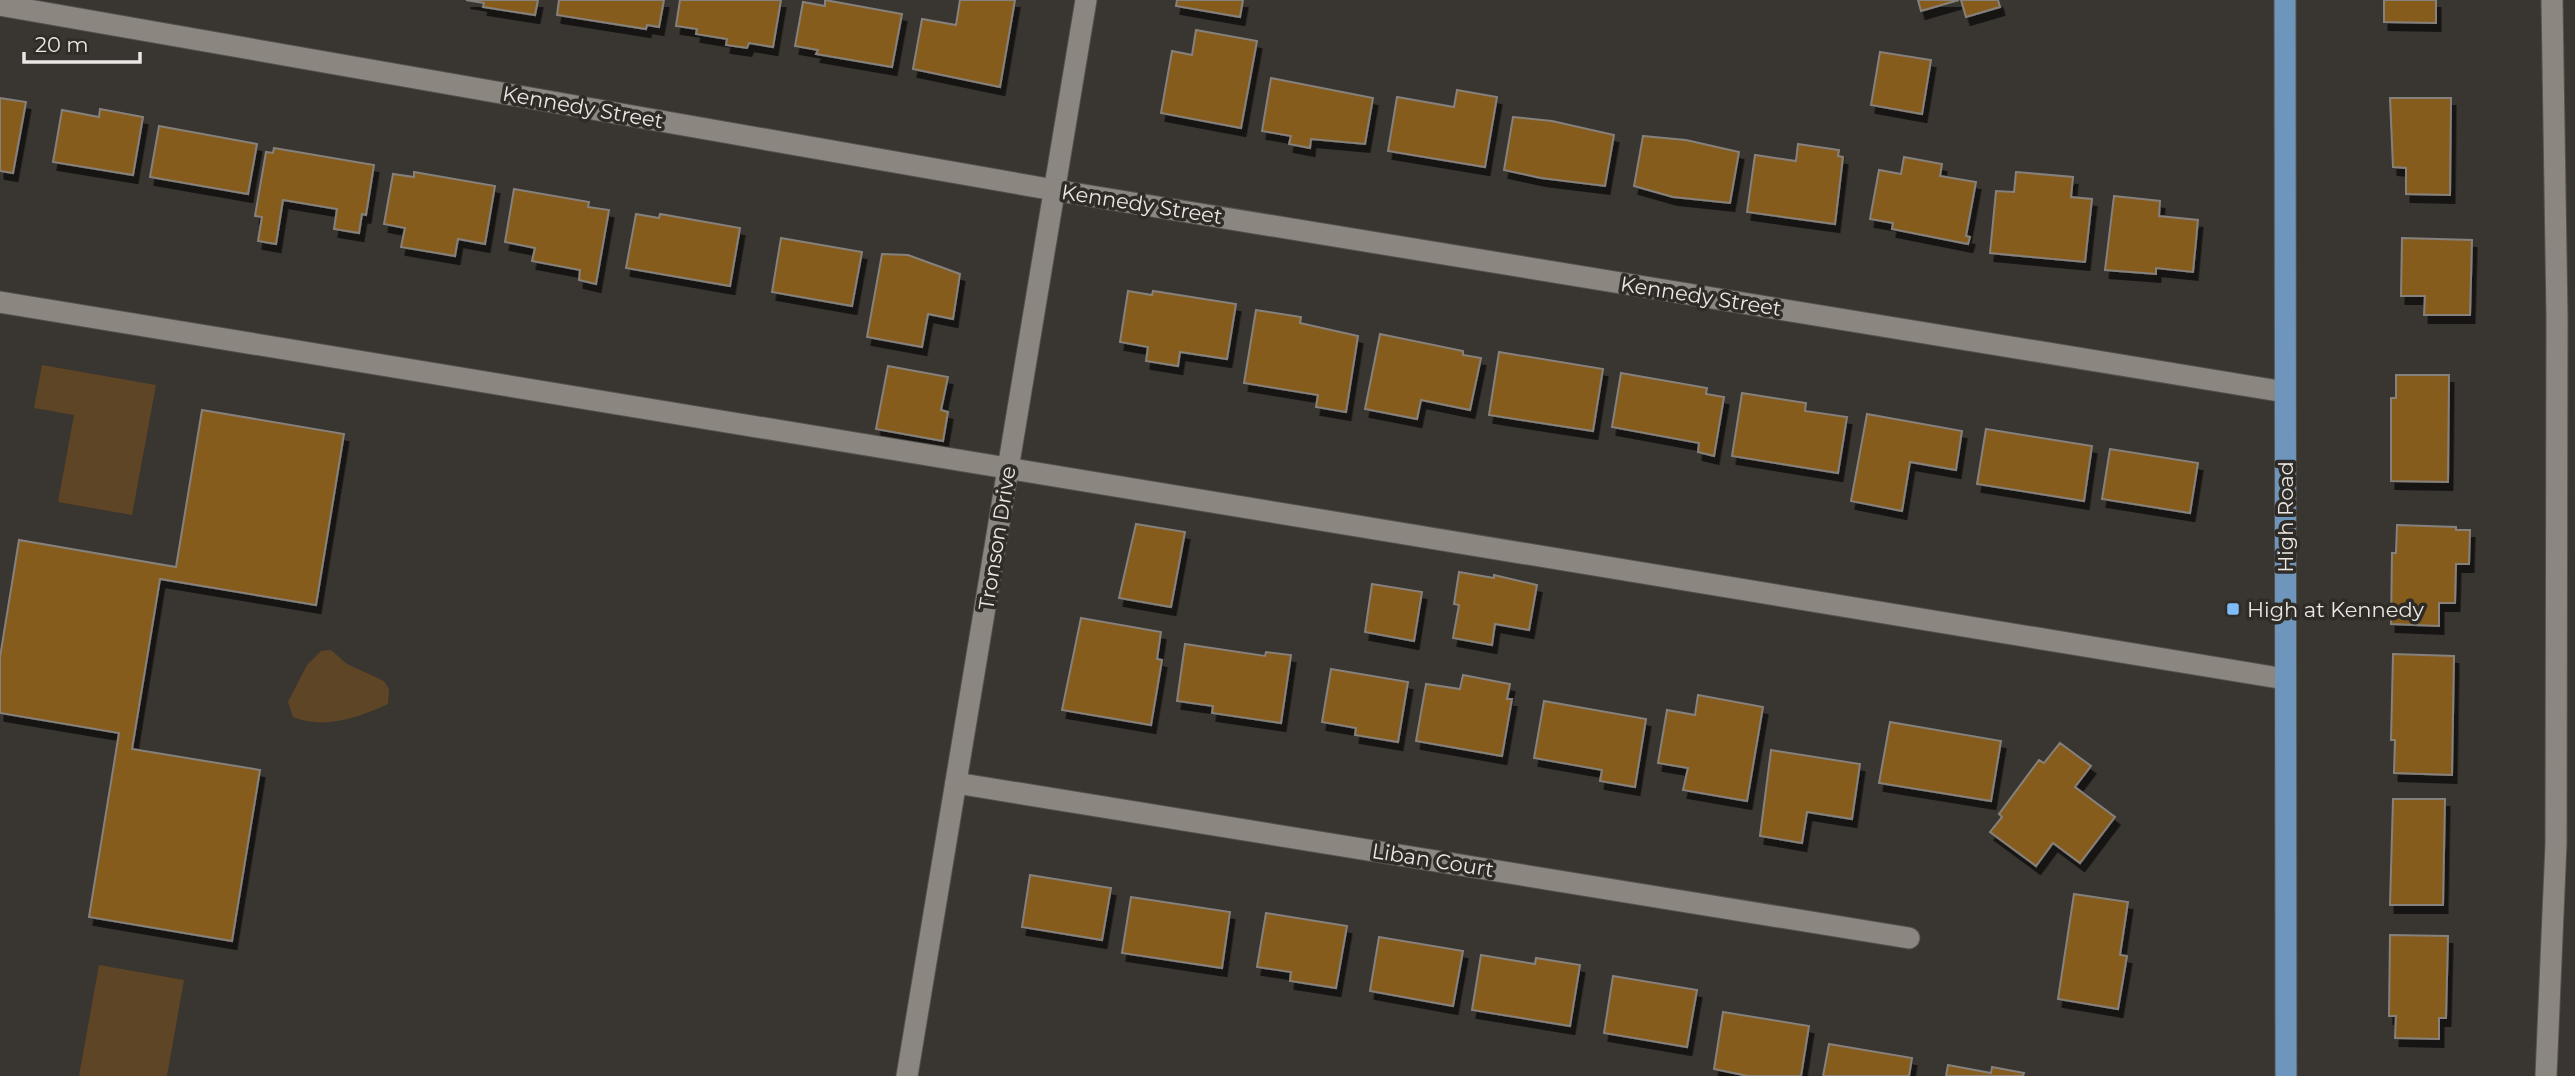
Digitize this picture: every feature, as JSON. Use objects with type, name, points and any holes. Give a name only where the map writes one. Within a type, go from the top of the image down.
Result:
[{"type":"main road","name":"High Road","points":[[2285,0],[2286,1076]]},
{"type":"street","name":"Tronson Drive","points":[[907,1076],[1086,0]]},
{"type":"street","points":[[2546,1076],[2556,830],[2557,317],[2552,0]]},
{"type":"street","name":"Kennedy Street","points":[[0,5],[1054,190],[2285,392]]},
{"type":"street","points":[[0,302],[2285,679]]},
{"type":"street","name":"Liban Court","points":[[956,783],[1909,938]]},
{"type":"shaded area","points":[[42,365],[156,385],[132,515],[58,502],[74,415],[34,408]]},
{"type":"shaded area","points":[[331,650],[347,664],[384,681],[389,689],[388,704],[354,717],[329,722],[305,721],[293,717],[288,702],[307,665],[321,651]]},
{"type":"shaded area","points":[[99,965],[184,980],[167,1076],[79,1076]]},
{"type":"building","points":[[466,0],[538,0],[535,15],[483,7],[484,3]]},
{"type":"building","points":[[559,0],[664,0],[659,27],[647,25],[646,29],[557,15]]},
{"type":"building","points":[[680,0],[781,0],[773,47],[749,43],[747,48],[726,45],[727,39],[696,34],[697,29],[676,26]]},
{"type":"building","points":[[825,0],[902,14],[892,67],[816,54],[818,50],[795,46],[803,2],[825,6]]},
{"type":"building","points":[[960,0],[1015,0],[1000,87],[913,69],[922,19],[956,25]]},
{"type":"building","points":[[1177,0],[1243,0],[1240,17],[1176,6]]},
{"type":"building","points":[[1918,0],[1959,0],[1921,11]]},
{"type":"building","points":[[1961,0],[1998,0],[2000,7],[1966,17]]},
{"type":"building","points":[[2384,0],[2436,0],[2436,23],[2384,22]]},
{"type":"building","points":[[1196,30],[1257,41],[1241,128],[1161,113],[1172,51],[1192,55]]},
{"type":"building","points":[[1880,52],[1931,60],[1922,114],[1871,105]]},
{"type":"building","points":[[1271,78],[1373,98],[1365,144],[1311,139],[1310,148],[1289,144],[1291,136],[1262,131]]},
{"type":"building","points":[[1457,90],[1497,97],[1485,167],[1388,151],[1397,97],[1454,107]]},
{"type":"building","points":[[0,98],[26,102],[13,173],[0,171]]},
{"type":"building","points":[[2390,98],[2451,98],[2450,195],[2406,194],[2406,168],[2393,167]]},
{"type":"building","points":[[100,109],[143,117],[133,175],[53,162],[62,110],[99,117]]},
{"type":"building","points":[[1513,117],[1552,121],[1614,135],[1605,186],[1541,178],[1504,170]]},
{"type":"building","points":[[159,126],[257,144],[248,194],[150,177]]},
{"type":"building","points":[[1643,136],[1686,140],[1739,152],[1730,203],[1673,197],[1634,186]]},
{"type":"building","points":[[1798,144],[1839,150],[1838,156],[1843,157],[1835,224],[1747,212],[1755,155],[1796,161]]},
{"type":"building","points":[[274,148],[374,165],[366,215],[362,214],[359,233],[334,229],[337,209],[283,200],[276,244],[258,241],[262,217],[255,216],[266,152],[273,153]]},
{"type":"building","points":[[1904,157],[1942,164],[1940,176],[1976,182],[1966,236],[1970,237],[1968,244],[1892,229],[1893,223],[1870,219],[1879,170],[1901,174]]},
{"type":"building","points":[[414,172],[495,186],[485,244],[458,239],[455,256],[401,247],[405,228],[384,224],[393,174],[414,177]]},
{"type":"building","points":[[2016,172],[2073,177],[2071,197],[2092,199],[2085,262],[1990,253],[1996,191],[2014,192]]},
{"type":"building","points":[[514,189],[589,202],[588,207],[609,210],[596,284],[579,280],[580,270],[532,261],[535,248],[505,242]]},
{"type":"building","points":[[2114,196],[2160,201],[2159,216],[2198,220],[2193,272],[2156,268],[2156,274],[2105,270]]},
{"type":"building","points":[[636,214],[659,218],[660,214],[740,228],[730,286],[626,268]]},
{"type":"building","points":[[781,238],[862,252],[852,306],[772,292]]},
{"type":"building","points":[[2402,238],[2472,240],[2470,315],[2424,315],[2425,296],[2401,296]]},
{"type":"building","points":[[882,254],[908,255],[960,274],[953,319],[928,314],[922,347],[867,337]]},
{"type":"building","points":[[1128,291],[1152,295],[1153,291],[1236,304],[1227,359],[1180,352],[1178,366],[1146,361],[1148,347],[1120,342]]},
{"type":"building","points":[[1256,310],[1301,317],[1300,323],[1358,336],[1346,412],[1316,407],[1318,395],[1244,383]]},
{"type":"building","points":[[1380,334],[1463,351],[1463,355],[1481,358],[1470,410],[1421,400],[1417,419],[1365,409]]},
{"type":"building","points":[[1499,352],[1603,369],[1593,431],[1489,415]]},
{"type":"building","points":[[888,366],[948,377],[941,410],[948,412],[943,441],[876,429]]},
{"type":"building","points":[[1621,373],[1707,388],[1706,394],[1724,397],[1714,456],[1698,452],[1699,443],[1612,427]]},
{"type":"building","points":[[2396,375],[2449,375],[2448,482],[2391,481],[2391,398],[2396,398]]},
{"type":"building","points":[[1742,393],[1806,403],[1805,411],[1847,417],[1838,473],[1732,456]]},
{"type":"building","points":[[202,410],[344,434],[316,605],[160,579],[132,749],[260,770],[232,941],[89,917],[119,733],[0,713],[0,657],[19,540],[176,567]]},
{"type":"building","points":[[1867,414],[1962,431],[1956,470],[1910,462],[1902,511],[1851,501]]},
{"type":"building","points":[[1986,429],[2092,446],[2084,501],[1977,484]]},
{"type":"building","points":[[2110,449],[2198,463],[2190,513],[2102,499]]},
{"type":"building","points":[[1136,524],[1185,532],[1171,607],[1119,598]]},
{"type":"building","points":[[2397,525],[2470,530],[2469,564],[2456,564],[2455,603],[2439,603],[2439,626],[2391,624],[2392,553],[2396,553]]},
{"type":"building","points":[[1459,572],[1494,578],[1494,575],[1537,585],[1529,630],[1495,624],[1492,645],[1453,638],[1459,605],[1454,604]]},
{"type":"building","points":[[1372,584],[1422,592],[1414,641],[1365,632]]},
{"type":"building","points":[[1081,618],[1161,632],[1157,659],[1162,660],[1151,725],[1062,710]]},
{"type":"building","points":[[1185,644],[1265,656],[1266,652],[1291,655],[1281,723],[1212,713],[1213,706],[1177,701]]},
{"type":"building","points":[[2393,654],[2454,656],[2452,775],[2394,773],[2395,740],[2391,740]]},
{"type":"building","points":[[1331,669],[1408,682],[1398,742],[1355,735],[1356,728],[1322,722]]},
{"type":"building","points":[[1463,675],[1510,684],[1507,699],[1512,699],[1502,756],[1416,741],[1426,684],[1460,689]]},
{"type":"building","points":[[1698,695],[1763,707],[1747,801],[1683,790],[1688,768],[1658,763],[1667,710],[1695,715]]},
{"type":"building","points":[[1544,701],[1646,719],[1635,787],[1600,781],[1602,770],[1534,758]]},
{"type":"building","points":[[1890,722],[2001,741],[1991,801],[1879,783]]},
{"type":"building","points":[[2060,743],[2091,766],[2075,787],[2115,817],[2080,863],[2053,843],[2036,866],[1990,832],[2002,817],[1999,814],[2039,760],[2044,763]]},
{"type":"building","points":[[1771,750],[1860,764],[1852,819],[1807,812],[1802,843],[1760,836]]},
{"type":"building","points":[[2393,799],[2445,799],[2443,905],[2390,905]]},
{"type":"building","points":[[1030,875],[1111,888],[1102,940],[1022,927]]},
{"type":"building","points":[[2074,894],[2128,902],[2120,955],[2127,956],[2118,1009],[2058,999]]},
{"type":"building","points":[[1131,897],[1230,912],[1222,968],[1122,953]]},
{"type":"building","points":[[1266,913],[1347,926],[1336,988],[1290,981],[1291,972],[1257,967]]},
{"type":"building","points":[[2390,935],[2448,936],[2446,1018],[2439,1018],[2439,1039],[2395,1038],[2396,1016],[2389,1016]]},
{"type":"building","points":[[1379,937],[1463,951],[1453,1006],[1370,991]]},
{"type":"building","points":[[1481,955],[1535,964],[1536,958],[1580,965],[1570,1026],[1472,1010]]},
{"type":"building","points":[[1613,976],[1697,990],[1687,1047],[1604,1033]]},
{"type":"building","points":[[1723,1012],[1809,1026],[1801,1076],[1748,1076],[1714,1069]]},
{"type":"building","points":[[1829,1044],[1912,1058],[1909,1076],[1823,1076]]},
{"type":"building","points":[[1948,1065],[1991,1073],[1992,1067],[2024,1073],[2023,1076],[1946,1076]]},
{"type":"place","name":"High at Kennedy","points":[[2233,609]]}]
